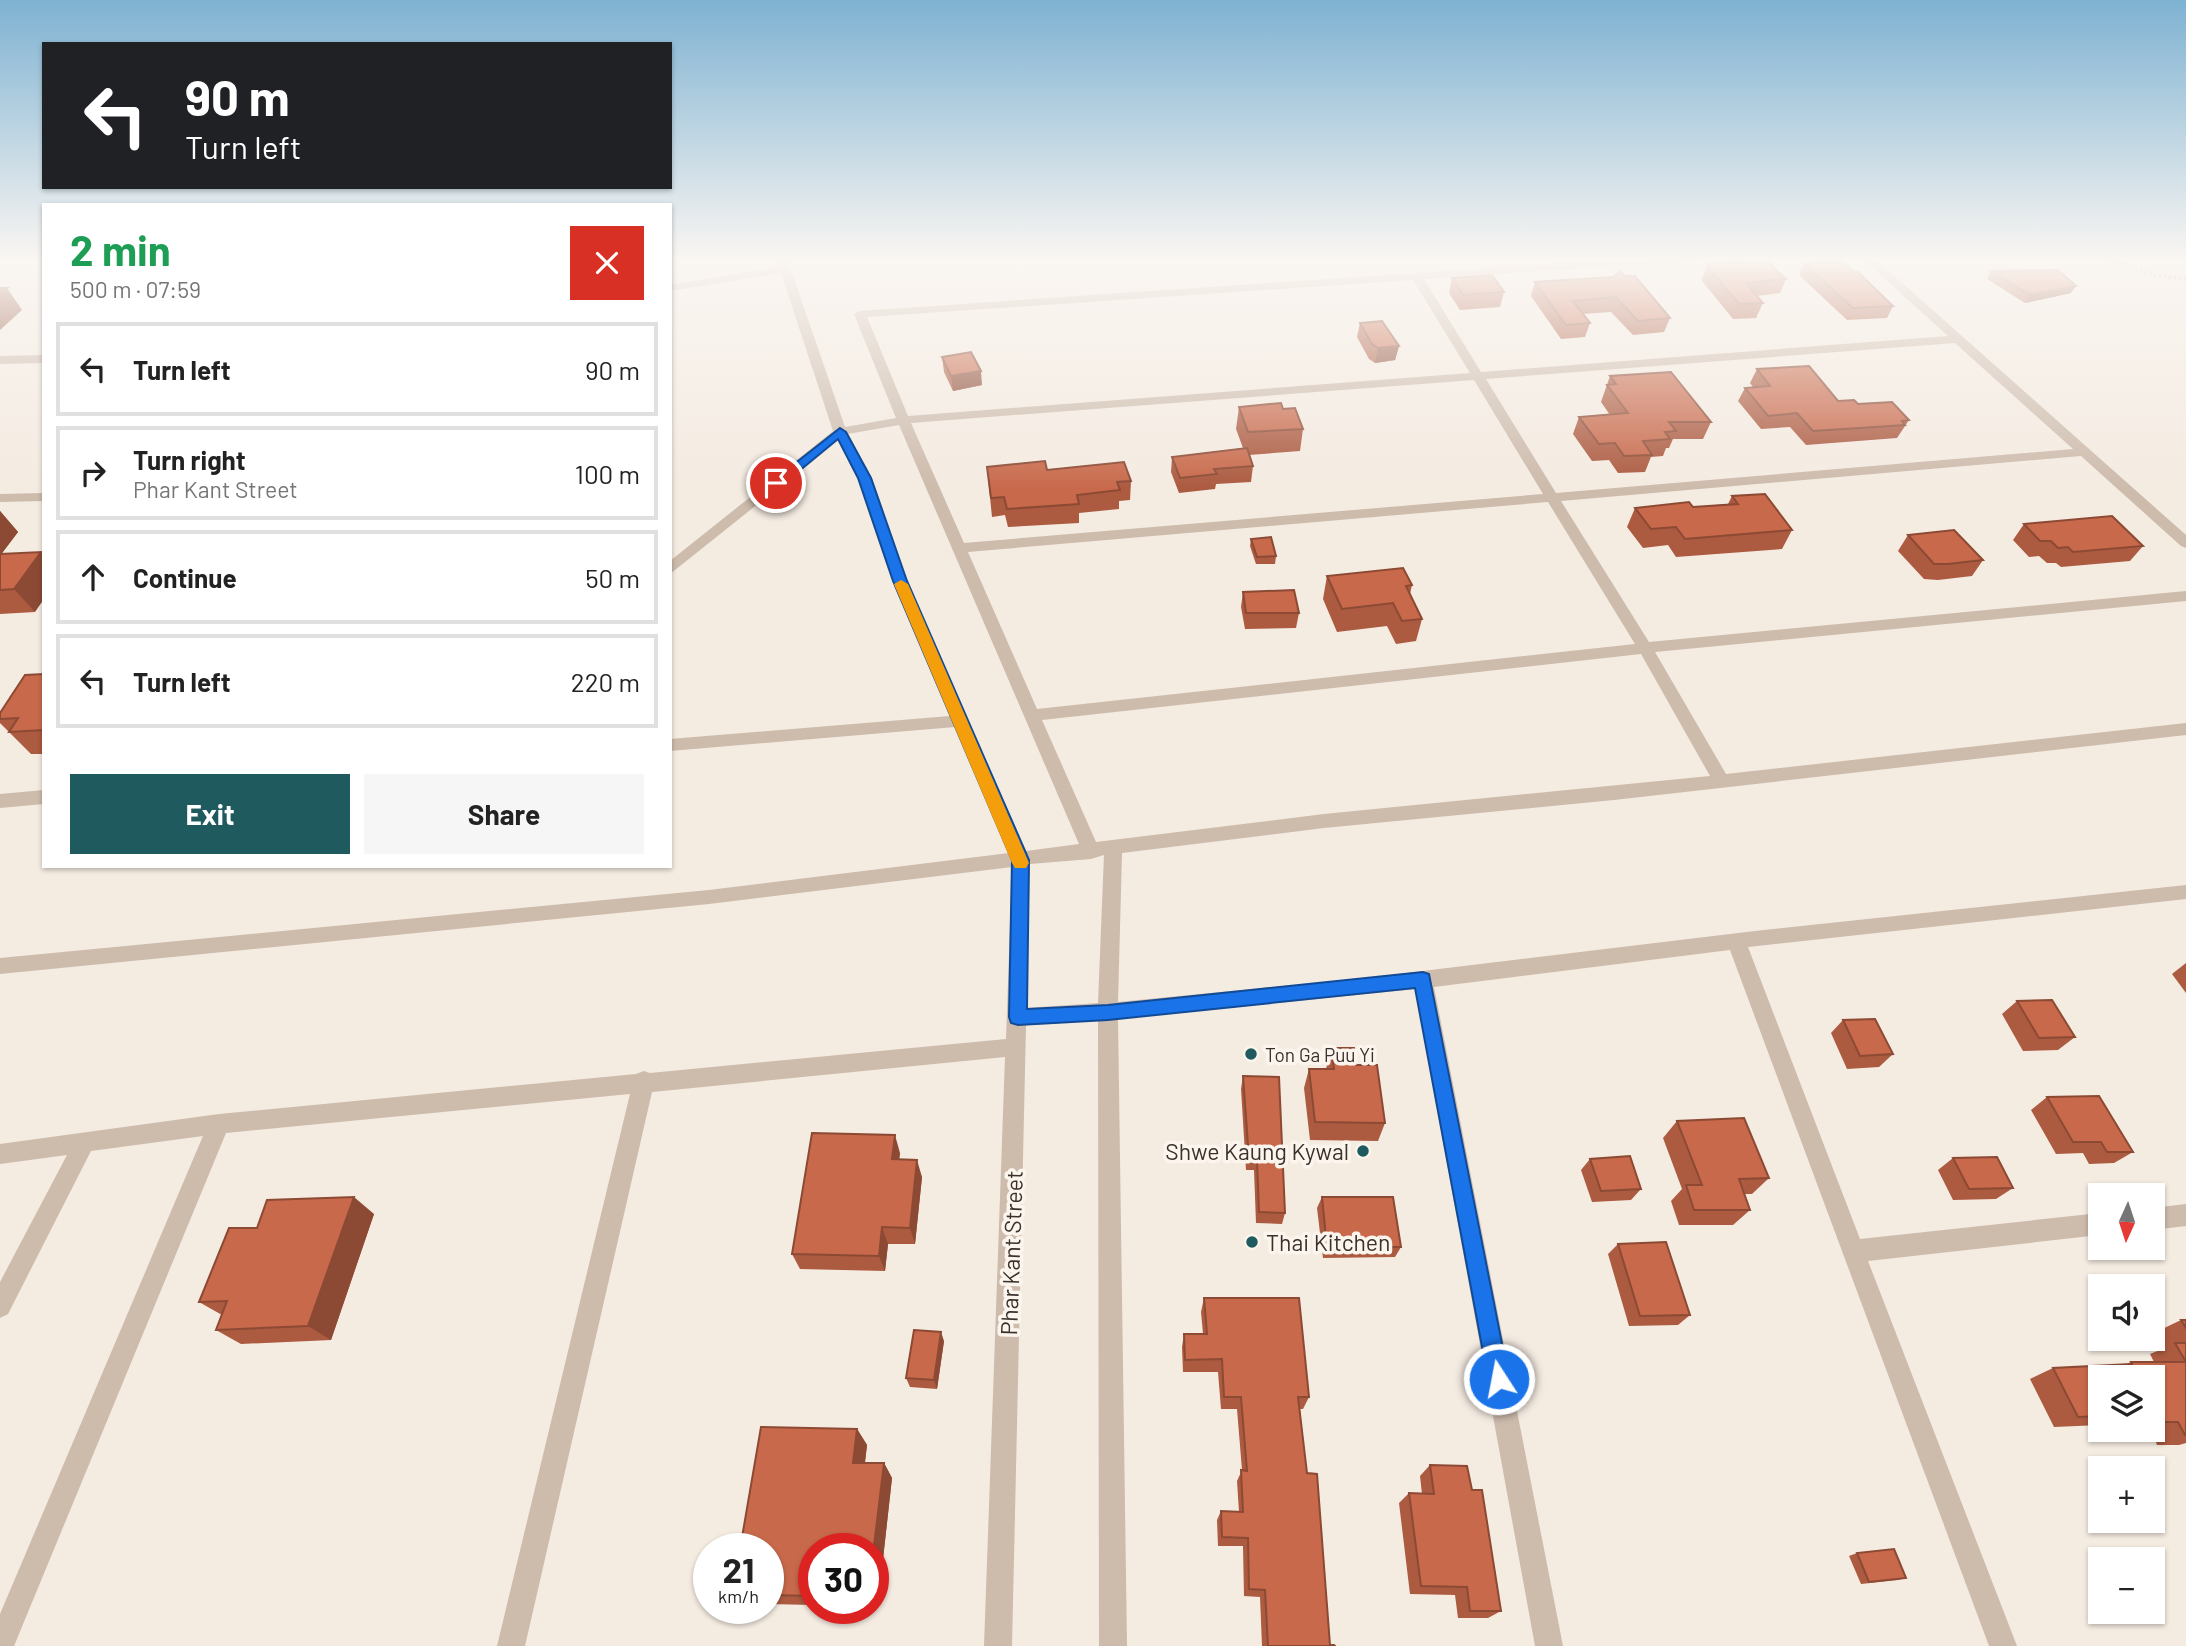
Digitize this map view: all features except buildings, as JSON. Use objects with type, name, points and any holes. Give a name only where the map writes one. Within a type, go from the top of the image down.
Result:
[{"type":"street","points":[[807,335],[840,432],[864,478],[900,581],[958,721],[1021,860]]},
{"type":"street","points":[[868,335],[903,420],[1034,715],[1102,850],[1108,1012],[1113,1646]]},
{"type":"street","points":[[1452,335],[1645,648],[1721,781]]},
{"type":"street","points":[[1953,335],[2186,543]]},
{"type":"street","points":[[672,567],[840,432],[903,420],[1959,340]]},
{"type":"street","points":[[0,360],[42,359]]},
{"type":"street","points":[[960,548],[2082,452]]},
{"type":"street","points":[[0,498],[42,497]]},
{"type":"street","points":[[1034,715],[1645,648],[2186,596]]},
{"type":"street","points":[[672,745],[958,721]]},
{"type":"street","points":[[0,966],[709,897],[1324,821],[1721,781],[2186,729]]},
{"type":"street","points":[[0,801],[42,797]]},
{"type":"street","name":"Phar Kant Street","points":[[998,1646],[1021,860]]},
{"type":"street","points":[[1018,1017],[1108,1012],[1423,980],[1736,941],[2186,892]]},
{"type":"street","points":[[1736,941],[2003,1646]]},
{"type":"street","points":[[1423,980],[1549,1646]]},
{"type":"street","points":[[0,1154],[219,1124],[644,1080],[1017,1047]]},
{"type":"street","points":[[512,1646],[644,1080]]},
{"type":"street","points":[[0,1646],[219,1124]]},
{"type":"street","points":[[0,1306],[84,1144]]},
{"type":"street","points":[[2165,1217],[2186,1215]]},
{"type":"street","points":[[1853,1251],[2088,1225]]},
{"type":"slow traffic","points":[[901,584],[1021,863]]},
{"type":"place","name":"Ton Ga Puu Yi","points":[[1251,1054]]},
{"type":"place","name":"Shwe Kaung Kywal","points":[[1363,1151]]},
{"type":"place","name":"Thai Kitchen","points":[[1252,1242]]},
{"type":"route","points":[[776,483],[840,432],[864,478],[900,581],[958,721],[1021,860],[1018,1017],[1108,1012],[1423,980],[1499,1379]]}]
